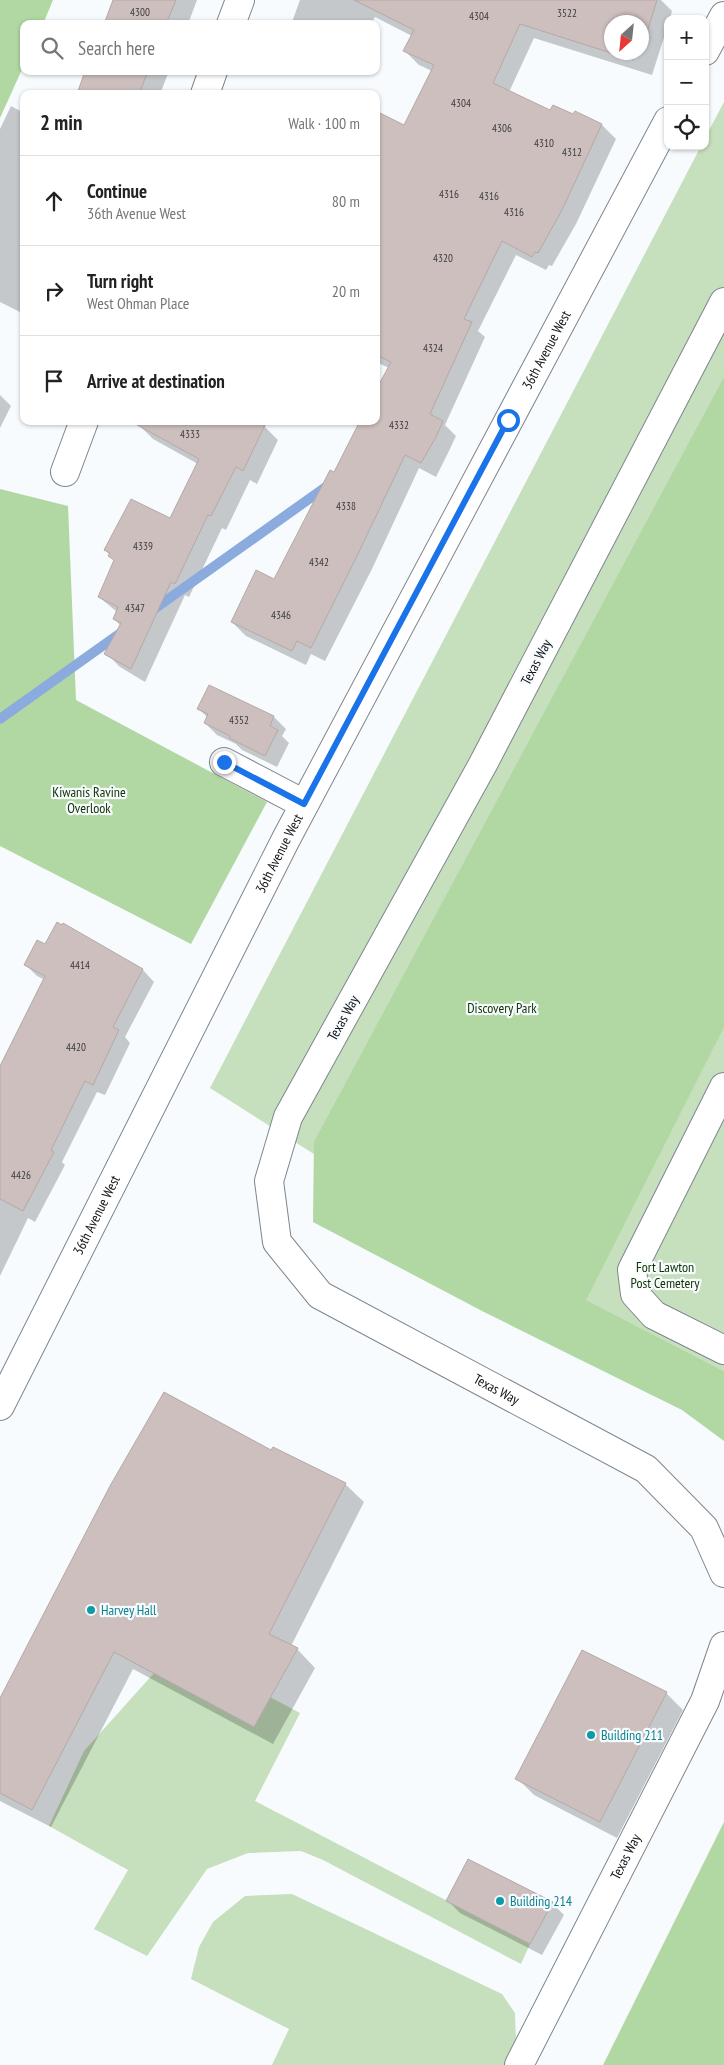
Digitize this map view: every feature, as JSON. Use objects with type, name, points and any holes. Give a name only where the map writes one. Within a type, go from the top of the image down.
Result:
[{"type":"street","points":[[232,20],[240,0]]},
{"type":"street","points":[[709,44],[724,16]]},
{"type":"street","points":[[206,90],[212,75]]},
{"type":"street","name":"36th Avenue West","points":[[0,1406],[304,804],[664,129]]},
{"type":"street","name":"Texas Way","points":[[724,302],[483,764],[288,1117],[269,1181],[277,1242],[320,1295],[646,1469],[704,1528],[724,1573]]},
{"type":"street","points":[[65,472],[83,425]]},
{"type":"street","points":[[224,762],[304,804]]},
{"type":"street","points":[[724,1087],[632,1270],[635,1294],[654,1315],[724,1350]]},
{"type":"street","name":"Texas Way","points":[[519,2065],[705,1701],[724,1646]]},
{"type":"green space","points":[[0,0],[53,0],[45,20],[20,20],[20,74],[0,118]]},
{"type":"green space","name":"Discovery Park","points":[[724,102],[724,1371],[369,1189],[210,1088],[699,150],[709,150],[709,130]]},
{"type":"green space","points":[[724,377],[724,1027],[586,1300],[724,1371],[724,1441],[682,1410],[484,1312],[313,1222],[314,1142]]},
{"type":"green space","name":"Kiwanis Ravine Overlook","points":[[0,489],[68,506],[76,700],[267,802],[191,944],[0,846]]},
{"type":"green space","points":[[154,1673],[270,1697],[300,1713],[255,1801],[530,1944],[521,1964],[323,1860],[301,1851],[248,1853],[207,1869],[147,1956],[94,1929],[128,1870],[49,1826],[84,1751]]},
{"type":"green space","points":[[724,1822],[724,2065],[603,2065]]},
{"type":"green space","points":[[292,1894],[502,1994],[515,2013],[516,2042],[504,2065],[272,2065],[289,2029],[191,1979],[199,1947],[213,1922],[245,1896]]},
{"type":"building","points":[[113,0],[176,0],[168,20],[106,20]]},
{"type":"building","points":[[354,0],[657,0],[649,26],[649,15],[604,15],[604,51],[520,24],[493,83],[550,110],[553,105],[573,114],[575,111],[602,124],[562,210],[538,253],[535,252],[532,257],[502,241],[464,319],[472,322],[430,414],[443,421],[436,437],[421,463],[405,455],[311,648],[297,641],[292,651],[231,622],[256,570],[274,579],[330,470],[334,472],[358,425],[380,425],[380,383],[391,362],[380,357],[380,113],[404,125],[434,65],[403,51],[414,30]]},
{"type":"building","points":[[84,75],[146,75],[141,90],[78,90]]},
{"type":"building","points":[[137,425],[265,425],[243,471],[236,467],[211,516],[208,515],[175,584],[171,582],[131,669],[104,654],[121,623],[113,619],[118,607],[98,597],[114,560],[108,556],[110,553],[104,550],[131,499],[170,518],[199,459]]},
{"type":"building","points":[[209,685],[274,716],[270,726],[278,730],[265,756],[204,723],[208,714],[197,709]]},
{"type":"building","points":[[57,922],[62,925],[63,923],[143,969],[113,1027],[119,1030],[93,1085],[85,1081],[51,1150],[54,1152],[23,1211],[0,1199],[0,1066],[45,976],[24,965],[37,940],[45,944]]},
{"type":"building","points":[[164,1392],[271,1450],[273,1447],[346,1483],[269,1634],[298,1648],[254,1727],[114,1652],[32,1810],[0,1793],[0,1698],[110,1486]]},
{"type":"building","name":"Building 211","points":[[582,1650],[667,1692],[600,1822],[515,1779]]},
{"type":"building","name":"Building 214","points":[[468,1859],[553,1902],[530,1944],[446,1901]]},
{"type":"waterway","points":[[150,612],[330,484]]},
{"type":"waterway","points":[[0,719],[122,632]]},
{"type":"place","name":"Harvey Hall","points":[[91,1610]]},
{"type":"place","name":"Building 211","points":[[591,1735]]},
{"type":"place","name":"Building 214","points":[[500,1901]]},
{"type":"route","points":[[224,762],[304,804],[508,420]]},
{"type":"park label","name":"Fort Lawton Post Cemetery","points":[[665,1276]]}]
